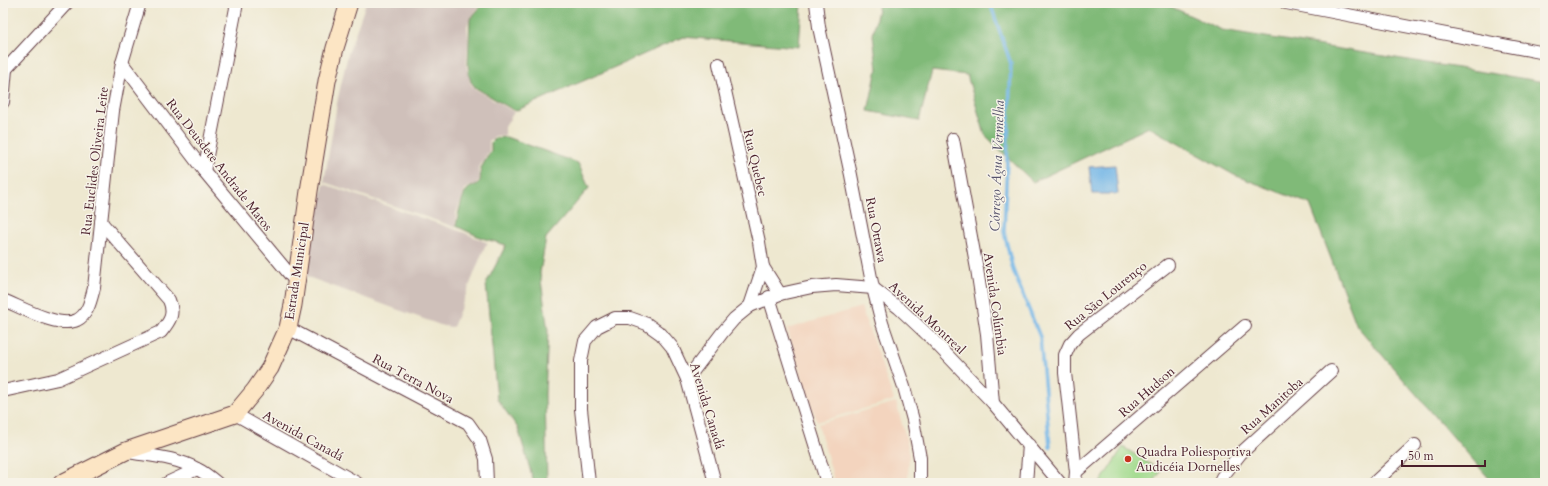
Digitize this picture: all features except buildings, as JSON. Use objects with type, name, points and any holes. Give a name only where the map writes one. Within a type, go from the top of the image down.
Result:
[{"type":"main road","name":"Estrada Municipal","points":[[235,414],[255,390],[270,368],[288,328],[293,306],[327,81],[335,48],[349,3]]},
{"type":"main road","points":[[62,483],[126,451],[235,414]]},
{"type":"street","points":[[3,102],[5,69],[66,3]]},
{"type":"street","name":"Rua Euclides Oliveira Leite","points":[[3,300],[51,320],[68,323],[78,320],[87,308],[94,288],[113,111],[122,63],[140,3]]},
{"type":"street","points":[[204,171],[237,3]]},
{"type":"street","name":"Rua Ottawa","points":[[816,3],[819,27],[851,175],[873,288],[882,323],[904,387],[913,420],[920,458],[920,483]]},
{"type":"street","points":[[1286,3],[1545,53]]},
{"type":"street","name":"Rua Deusdete Andrade Matos","points":[[122,63],[204,171],[296,282]]},
{"type":"street","name":"Rua Quebec","points":[[719,64],[759,242],[763,267],[775,295],[827,483]]},
{"type":"street","name":"Avenida Colúmbia","points":[[953,139],[977,269],[987,334],[993,403]]},
{"type":"street","points":[[3,391],[58,379],[156,335],[161,332],[170,322],[172,308],[169,300],[101,222]]},
{"type":"street","name":"Rua São Lourenço","points":[[1076,477],[1065,373],[1065,356],[1070,344],[1079,334],[1168,265]]},
{"type":"street","name":"Rua Quebec","points":[[750,306],[763,267]]},
{"type":"street","name":"Avenida Montreal","points":[[687,379],[734,319],[750,306],[775,295],[812,287],[836,285],[873,288],[899,308],[930,337],[993,403],[1060,483]]},
{"type":"street","name":"Avenida Canadá","points":[[589,483],[581,409],[581,361],[585,341],[597,327],[615,318],[630,318],[647,324],[661,334],[672,347],[687,379],[715,483]]},
{"type":"street","name":"Rua Hudson","points":[[1076,477],[1245,326]]},
{"type":"street","name":"Rua Terra Nova","points":[[288,328],[468,423],[480,440],[486,459],[487,483]]},
{"type":"street","name":"Rua Manitoba","points":[[1220,483],[1222,477],[1241,453],[1331,371]]},
{"type":"street","name":"Avenida Canadá","points":[[235,414],[352,481]]},
{"type":"street","points":[[1374,483],[1415,444]]},
{"type":"street","points":[[1026,483],[1029,445]]},
{"type":"street","points":[[126,451],[161,456],[197,469],[217,483]]},
{"type":"street","points":[[168,483],[197,469]]},
{"type":"shaded area","points":[[366,3],[482,3],[470,18],[467,26],[468,40],[466,65],[470,83],[475,89],[514,112],[505,127],[505,135],[495,136],[489,141],[489,151],[479,168],[479,180],[475,185],[465,189],[456,213],[455,227],[324,182],[338,98],[348,54]]},
{"type":"shaded area","points":[[324,184],[465,233],[488,243],[485,246],[453,327],[443,326],[305,276]]},
{"type":"shaded area","points":[[861,307],[894,400],[817,422],[787,329]]},
{"type":"shaded area","points":[[896,402],[909,450],[908,483],[835,483],[818,424]]},
{"type":"green space","points":[[484,3],[802,3],[799,47],[683,37],[515,111],[476,88],[471,82],[468,64],[470,19]]},
{"type":"green space","points":[[879,3],[1163,3],[1222,30],[1545,82],[1545,483],[1493,483],[1357,326],[1310,204],[1234,175],[1149,127],[1033,182],[985,135],[967,75],[932,71],[919,121],[868,111],[877,69],[873,35]]},
{"type":"green space","points":[[506,137],[578,163],[589,188],[546,238],[540,273],[548,331],[545,394],[547,483],[534,483],[518,428],[497,399],[486,284],[506,245],[482,238],[456,226],[465,193],[468,189],[480,181],[481,168],[491,151],[491,142],[495,138]]},
{"type":"green space","name":"Quadra Poliesportiva Audicéia Dornelles","points":[[1123,447],[1161,471],[1153,483],[1100,483]]},
{"type":"water","points":[[1115,165],[1118,194],[1092,194],[1089,167]]},
{"type":"waterway","name":"Córrego Água Vermelha","points":[[990,3],[1011,64],[1004,232],[1013,270],[1040,337],[1050,447]]},
{"type":"place","name":"Quadra Poliesportiva Audicéia Dornelles","points":[[1128,459]]}]
